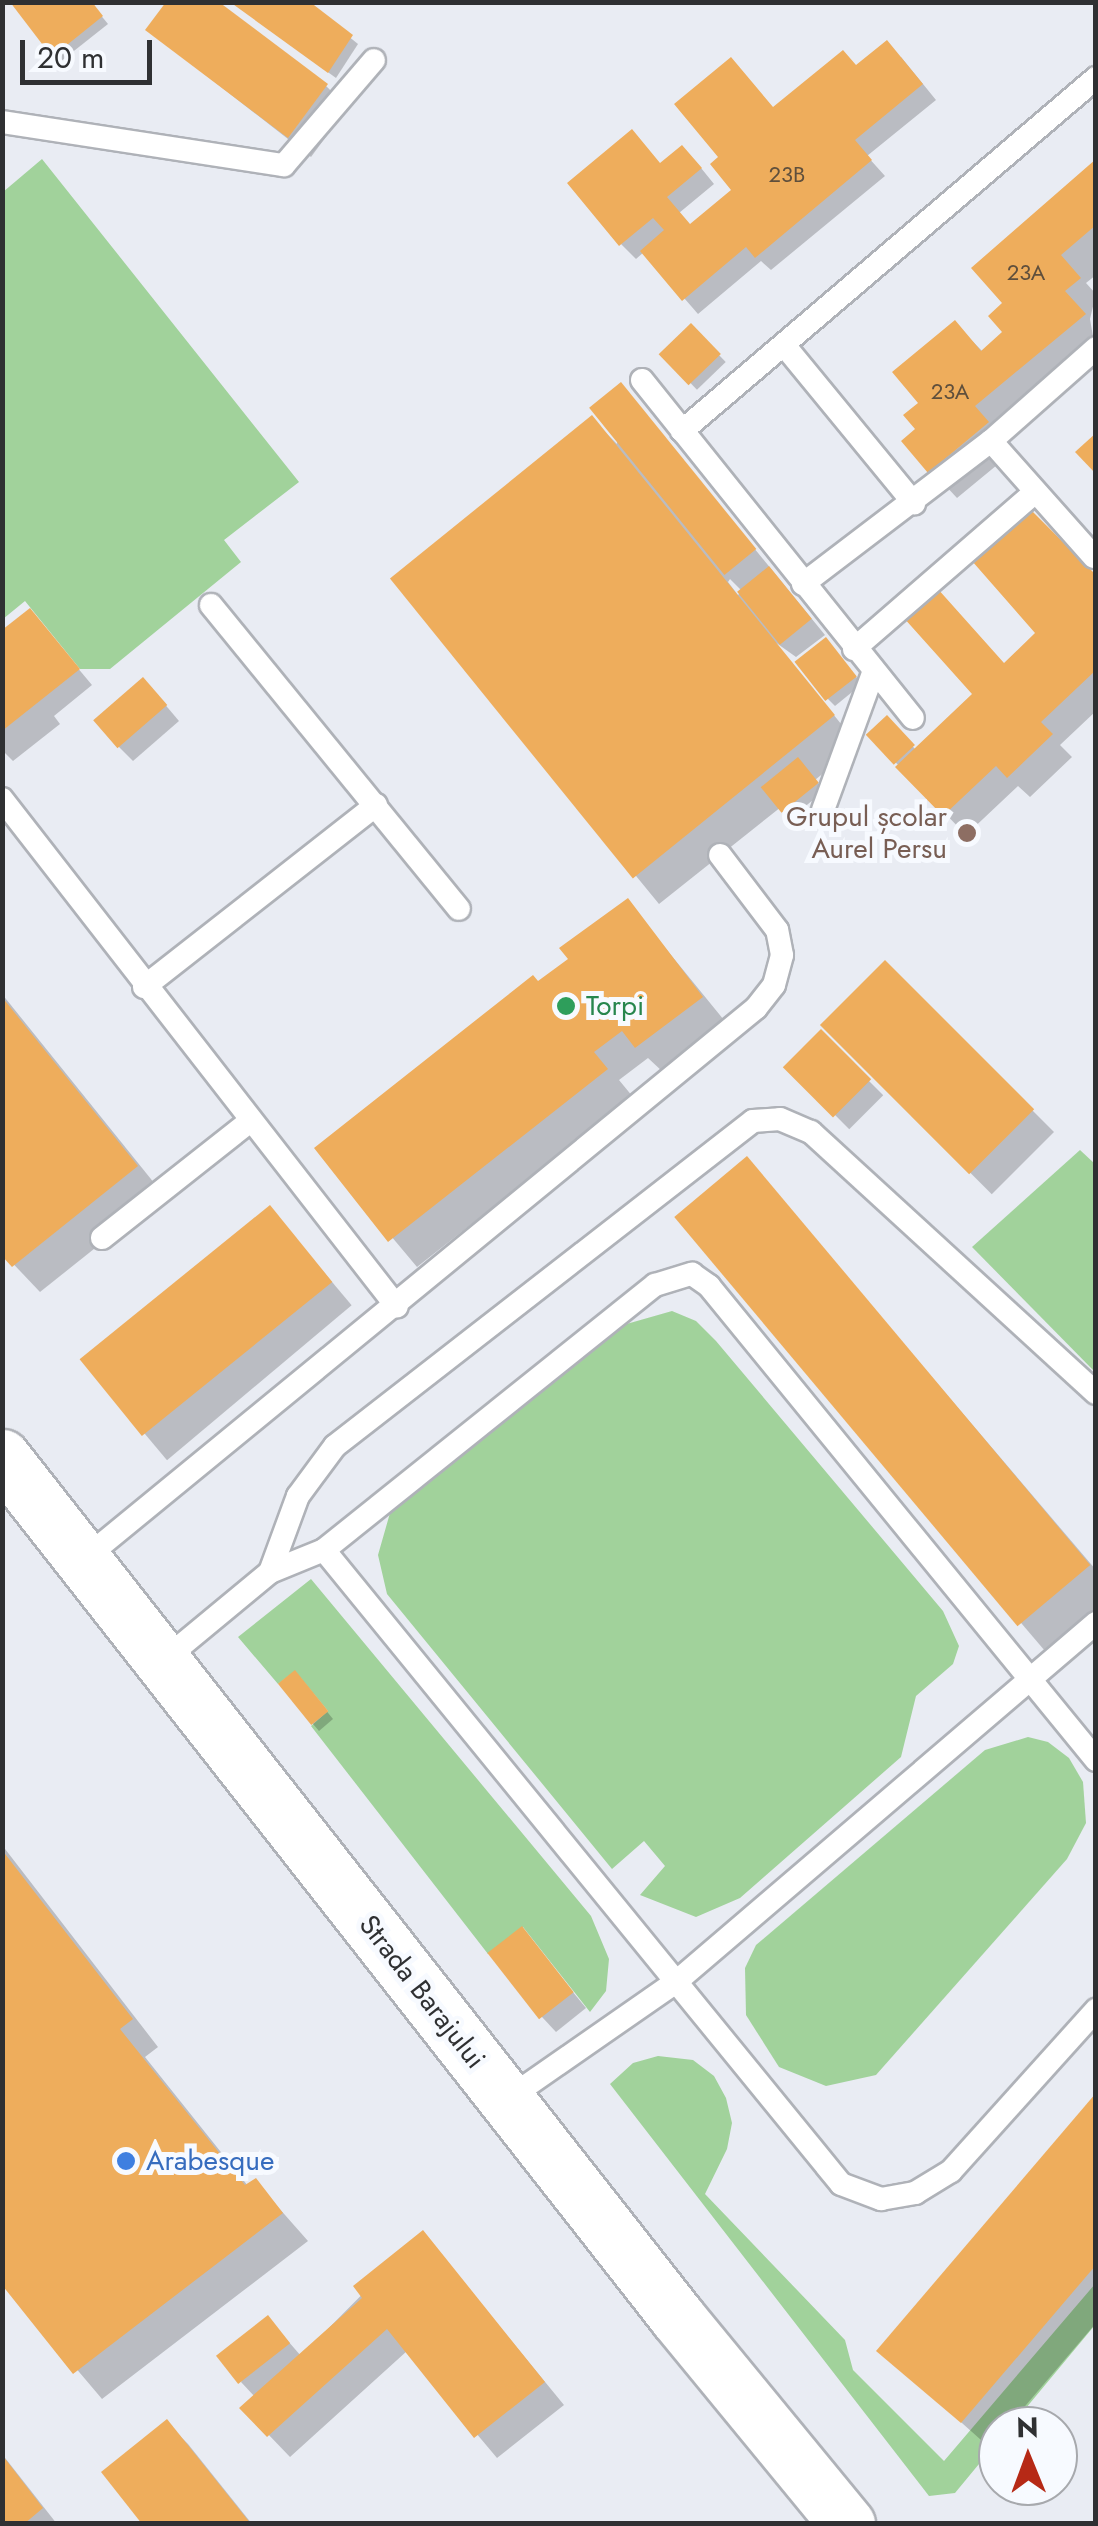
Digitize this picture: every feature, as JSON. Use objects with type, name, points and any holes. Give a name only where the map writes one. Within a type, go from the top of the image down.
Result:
[{"type":"main road","name":"Strada Barajului","points":[[2,1456],[506,2100],[847,2524]]},
{"type":"lane","points":[[2,122],[284,164],[374,60]]},
{"type":"lane","points":[[682,431],[1096,78]]},
{"type":"lane","points":[[784,345],[914,503]]},
{"type":"lane","points":[[803,584],[991,441],[1096,348]]},
{"type":"lane","points":[[642,380],[873,673],[913,718]]},
{"type":"lane","points":[[991,441],[1094,557]]},
{"type":"lane","points":[[854,648],[1034,493]]},
{"type":"lane","points":[[211,605],[459,910]]},
{"type":"lane","points":[[823,810],[873,673]]},
{"type":"lane","points":[[2,798],[144,986],[397,1307]]},
{"type":"lane","points":[[144,986],[376,804]]},
{"type":"lane","points":[[84,1559],[397,1307],[756,1008],[774,985],[782,955],[777,930],[720,855]]},
{"type":"lane","points":[[102,1238],[250,1120]]},
{"type":"lane","points":[[270,1572],[298,1496],[334,1446],[753,1120],[780,1120],[810,1132],[1096,1393]]},
{"type":"lane","points":[[165,1660],[270,1572],[324,1550],[655,1285],[692,1274],[709,1286],[1096,1760]]},
{"type":"lane","points":[[324,1550],[841,2184],[881,2199],[915,2194],[952,2171],[1096,2010]]},
{"type":"lane","points":[[506,2100],[676,1982],[1096,1623]]},
{"type":"green space","points":[[42,159],[299,482],[224,540],[241,562],[110,669],[80,669],[25,601],[3,619],[3,192]]},
{"type":"green space","points":[[1080,1150],[1095,1164],[1095,1372],[972,1247]]},
{"type":"green space","points":[[672,1311],[696,1321],[716,1341],[943,1611],[959,1646],[953,1664],[916,1696],[901,1757],[740,1898],[696,1917],[640,1895],[665,1866],[644,1841],[612,1869],[387,1594],[378,1555],[390,1513],[406,1496],[623,1325]]},
{"type":"green space","points":[[311,1579],[591,1916],[609,1959],[606,1991],[590,2012],[523,1927],[488,1954],[311,1726],[328,1711],[295,1671],[278,1684],[238,1637]]},
{"type":"green space","points":[[1028,1737],[1048,1742],[1069,1758],[1083,1782],[1086,1823],[1067,1859],[876,2075],[826,2086],[779,2067],[746,2015],[745,1968],[756,1945],[985,1750]]},
{"type":"green space","points":[[658,2056],[693,2060],[714,2076],[726,2098],[732,2123],[727,2149],[705,2194],[845,2340],[853,2370],[944,2461],[978,2421],[978,2465],[955,2493],[929,2496],[610,2084],[633,2063]]},
{"type":"green space","points":[[1095,2284],[1095,2325],[1028,2406],[991,2406]]},
{"type":"building","points":[[10,2],[92,2],[103,16],[52,57]]},
{"type":"building","points":[[166,2],[219,2],[328,84],[288,138],[145,30]]},
{"type":"building","points":[[230,2],[310,2],[353,35],[328,73]]},
{"type":"building","points":[[887,40],[923,84],[855,140],[872,160],[755,258],[746,247],[682,301],[640,251],[664,230],[653,218],[619,246],[567,183],[632,129],[660,163],[682,145],[702,168],[667,197],[690,224],[731,190],[710,164],[718,157],[674,104],[731,57],[773,107],[843,50],[856,65]]},
{"type":"building","points":[[1096,159],[1096,225],[1061,255],[1081,278],[1065,291],[1086,314],[975,406],[989,422],[928,473],[901,441],[915,429],[903,415],[918,403],[892,372],[955,320],[981,351],[1002,332],[988,316],[1002,303],[971,268]]},
{"type":"building","points":[[691,323],[721,354],[689,385],[659,354]]},
{"type":"building","points":[[621,382],[756,549],[724,575],[589,408]]},
{"type":"building","points":[[592,415],[835,715],[633,879],[390,579]]},
{"type":"building","points":[[1096,433],[1096,474],[1075,452]]},
{"type":"building","points":[[1031,510],[1096,575],[1096,670],[1041,722],[1053,734],[1007,778],[996,766],[943,816],[895,767],[972,694],[903,617],[937,588],[1004,663],[1035,633],[972,561]]},
{"type":"building","points":[[769,566],[812,619],[780,645],[737,592]]},
{"type":"building","points":[[30,608],[80,669],[2,731],[2,630]]},
{"type":"building","points":[[826,637],[857,676],[825,701],[794,662]]},
{"type":"building","points":[[143,677],[167,705],[117,748],[93,720]]},
{"type":"building","points":[[887,715],[915,745],[894,765],[866,735]]},
{"type":"building","points":[[798,757],[819,783],[781,813],[761,787]]},
{"type":"building","points":[[628,898],[703,997],[635,1048],[622,1031],[594,1052],[608,1069],[388,1242],[314,1148],[533,975],[538,981],[568,959],[559,948]]},
{"type":"building","points":[[885,960],[1034,1109],[969,1174],[820,1025]]},
{"type":"building","points":[[2,997],[138,1166],[12,1267],[2,1256]]},
{"type":"building","points":[[821,1029],[871,1079],[833,1117],[783,1067]]},
{"type":"building","points":[[747,1156],[1090,1565],[1017,1626],[674,1217]]},
{"type":"building","points":[[270,1205],[332,1282],[142,1436],[80,1359]]},
{"type":"building","points":[[295,1670],[328,1711],[311,1725],[278,1684]]},
{"type":"building","points":[[2,1850],[133,2019],[120,2029],[245,2185],[256,2178],[283,2213],[73,2374],[2,2285]]},
{"type":"building","points":[[522,1926],[574,1992],[539,2019],[487,1953]]},
{"type":"building","points":[[1096,2093],[1096,2265],[961,2423],[876,2351]]},
{"type":"building","points":[[423,2230],[545,2382],[474,2438],[387,2329],[267,2437],[239,2408],[362,2298],[353,2286]]},
{"type":"building","points":[[268,2315],[290,2343],[238,2384],[216,2356]]},
{"type":"building","points":[[167,2419],[251,2524],[142,2524],[101,2472]]},
{"type":"building","points":[[3,2456],[43,2508],[24,2524],[3,2524]]},
{"type":"place","name":"Grupul școlar Aurel Persu","points":[[967,833]]},
{"type":"place","name":"Torpi","points":[[566,1006]]},
{"type":"place","name":"Arabesque","points":[[126,2161]]}]
